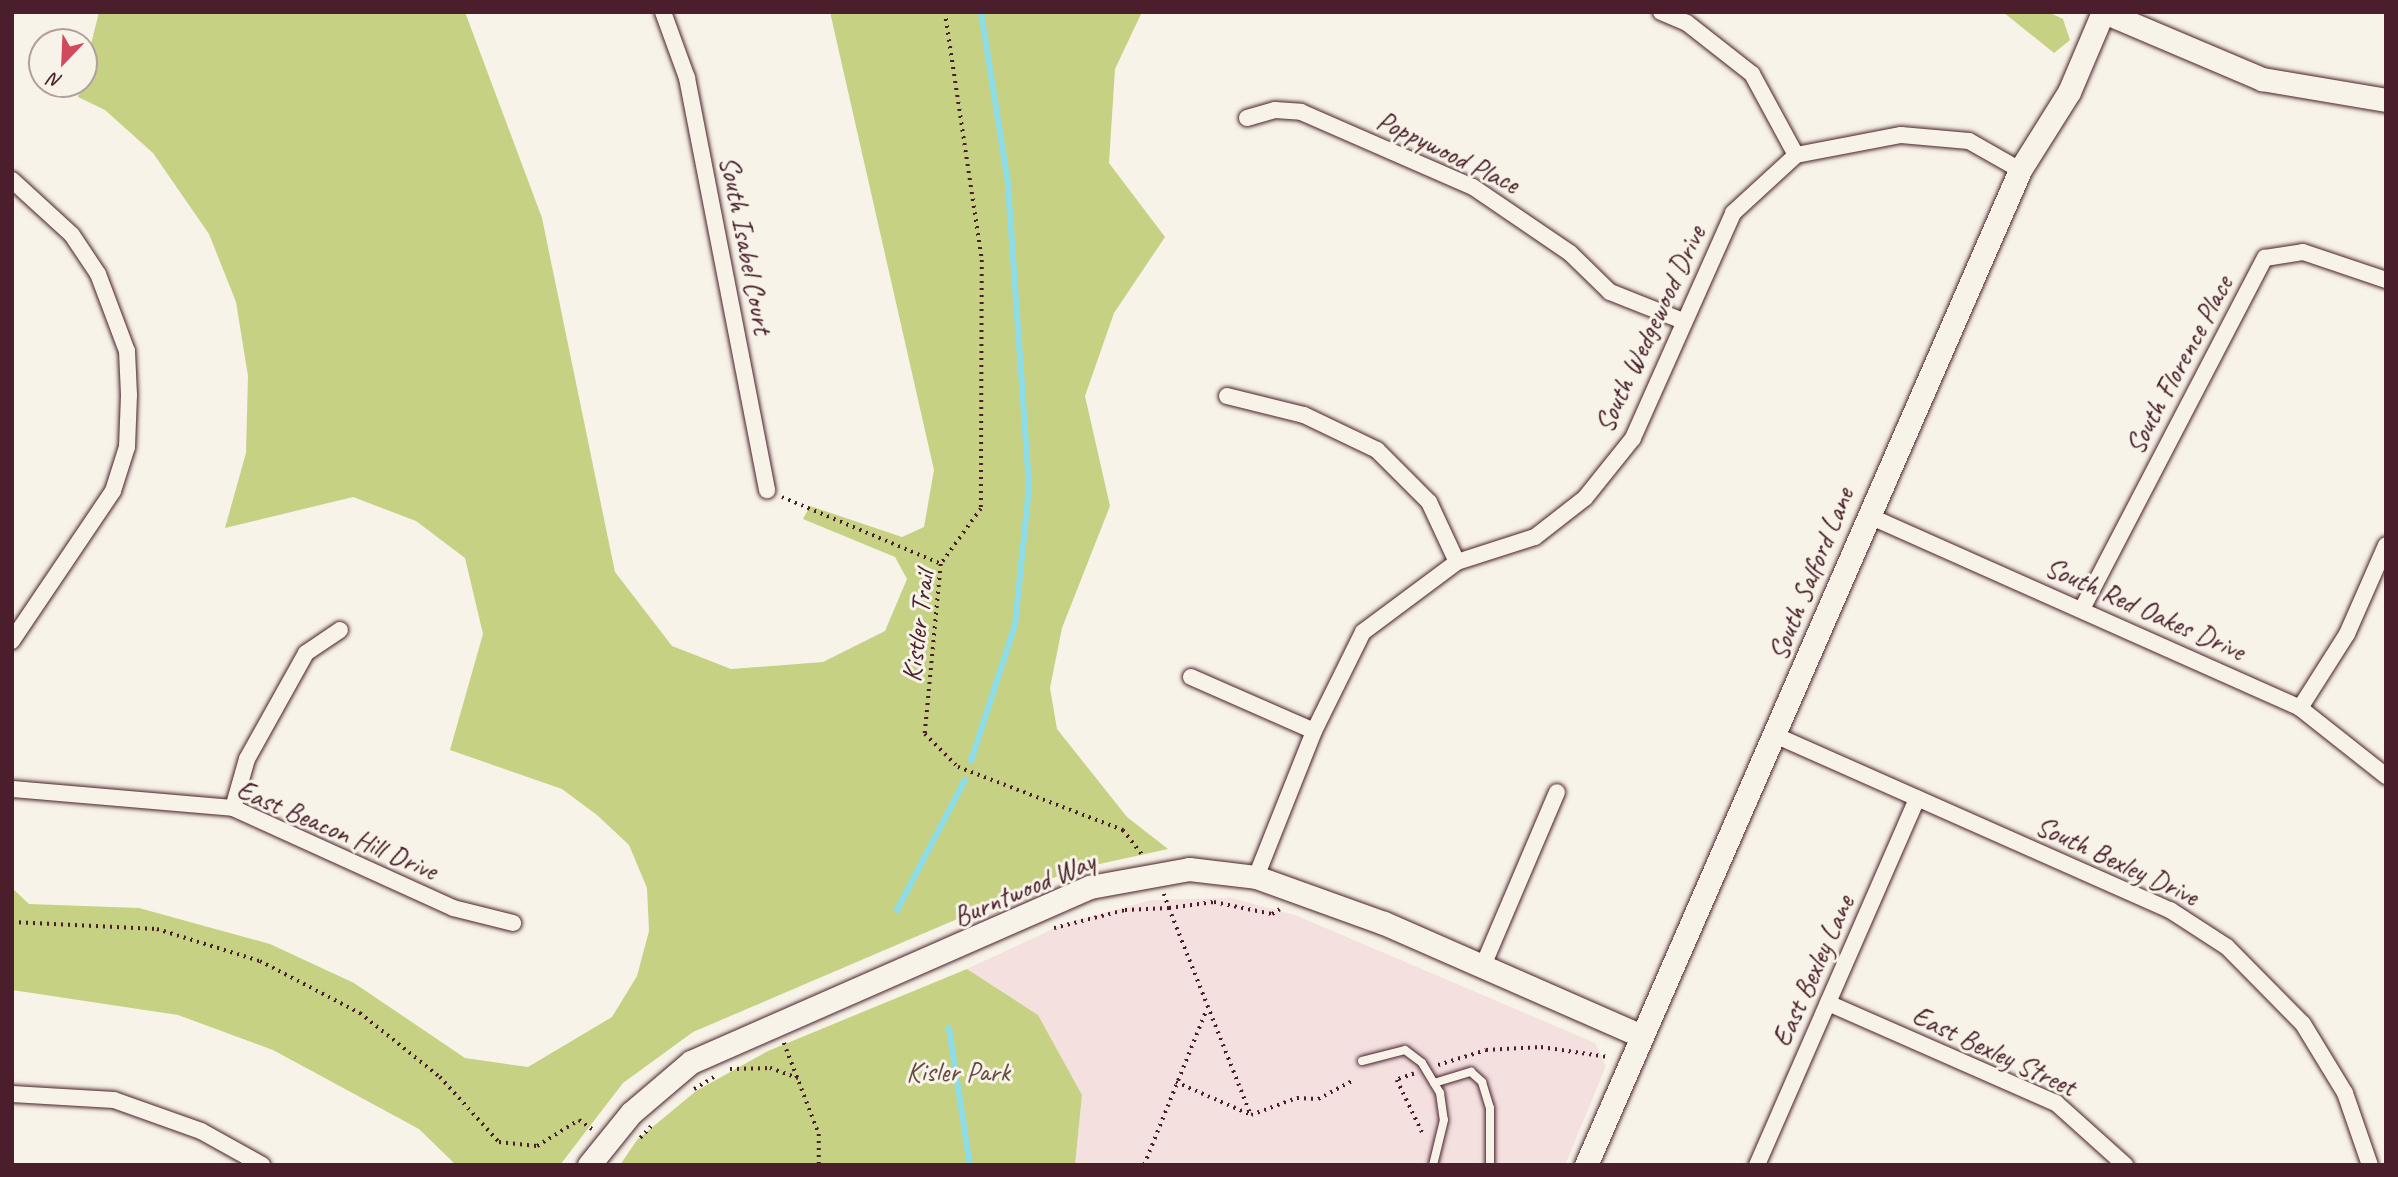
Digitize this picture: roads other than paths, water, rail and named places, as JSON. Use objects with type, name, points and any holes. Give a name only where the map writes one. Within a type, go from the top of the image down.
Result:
[{"type":"street","name":"South Isabel Court","points":[[663,12],[687,78],[767,490]]},
{"type":"street","points":[[1661,12],[1686,23],[1752,74],[1796,155],[1900,135],[1969,141],[2020,170]]},
{"type":"street","points":[[2104,12],[2262,79],[2386,100]]},
{"type":"street","name":"South Salford Lane","points":[[1586,1165],[1641,1036],[1777,736],[1867,515],[2020,170],[2069,92],[2104,12]]},
{"type":"street","name":"Poppywood Place","points":[[1247,118],[1275,110],[1301,112],[1473,187],[1570,253],[1610,292],[1683,321]]},
{"type":"street","name":"South Wedgewood Drive","points":[[1256,877],[1314,732],[1363,632],[1457,562],[1535,537],[1585,498],[1633,438],[1733,213],[1796,155]]},
{"type":"street","points":[[12,180],[72,235],[98,274],[127,351],[129,395],[127,447],[113,491],[12,641]]},
{"type":"street","name":"South Florence Place","points":[[2082,609],[2265,258],[2303,252],[2386,280]]},
{"type":"street","points":[[1227,396],[1304,415],[1377,450],[1429,502],[1457,562]]},
{"type":"street","name":"South Red Oakes Drive","points":[[1867,515],[2300,708],[2386,776]]},
{"type":"street","points":[[2300,708],[2347,634],[2386,545]]},
{"type":"street","points":[[233,808],[247,759],[306,653],[340,630]]},
{"type":"street","points":[[1191,677],[1314,732]]},
{"type":"street","name":"South Bexley Drive","points":[[1777,736],[2170,909],[2228,947],[2303,1024],[2345,1093],[2370,1165]]},
{"type":"street","name":"East Beacon Hill Drive","points":[[12,789],[233,808],[453,908],[513,923]]},
{"type":"street","points":[[1482,968],[1557,792]]},
{"type":"street","name":"East Bexley Lane","points":[[1757,1165],[1917,798]]},
{"type":"street","name":"Burntwood Way","points":[[589,1165],[607,1141],[691,1062],[1090,887],[1189,869],[1256,877],[1384,923],[1641,1036]]},
{"type":"street","name":"East Bexley Street","points":[[1828,1003],[2056,1103],[2125,1165]]},
{"type":"street","points":[[12,1094],[114,1100],[201,1131],[262,1165]]},
{"type":"lane","points":[[1362,1061],[1405,1050],[1434,1083],[1444,1120],[1433,1165]]},
{"type":"lane","points":[[1434,1083],[1471,1072],[1482,1082],[1490,1108],[1490,1165]]},
{"type":"waterway","points":[[971,761],[1015,625],[1029,486],[1008,183],[981,12]]},
{"type":"waterway","points":[[897,910],[965,780]]},
{"type":"waterway","points":[[949,1028],[970,1165]]},
{"type":"park label","name":"Kisler Park","points":[[958,1072]]}]
